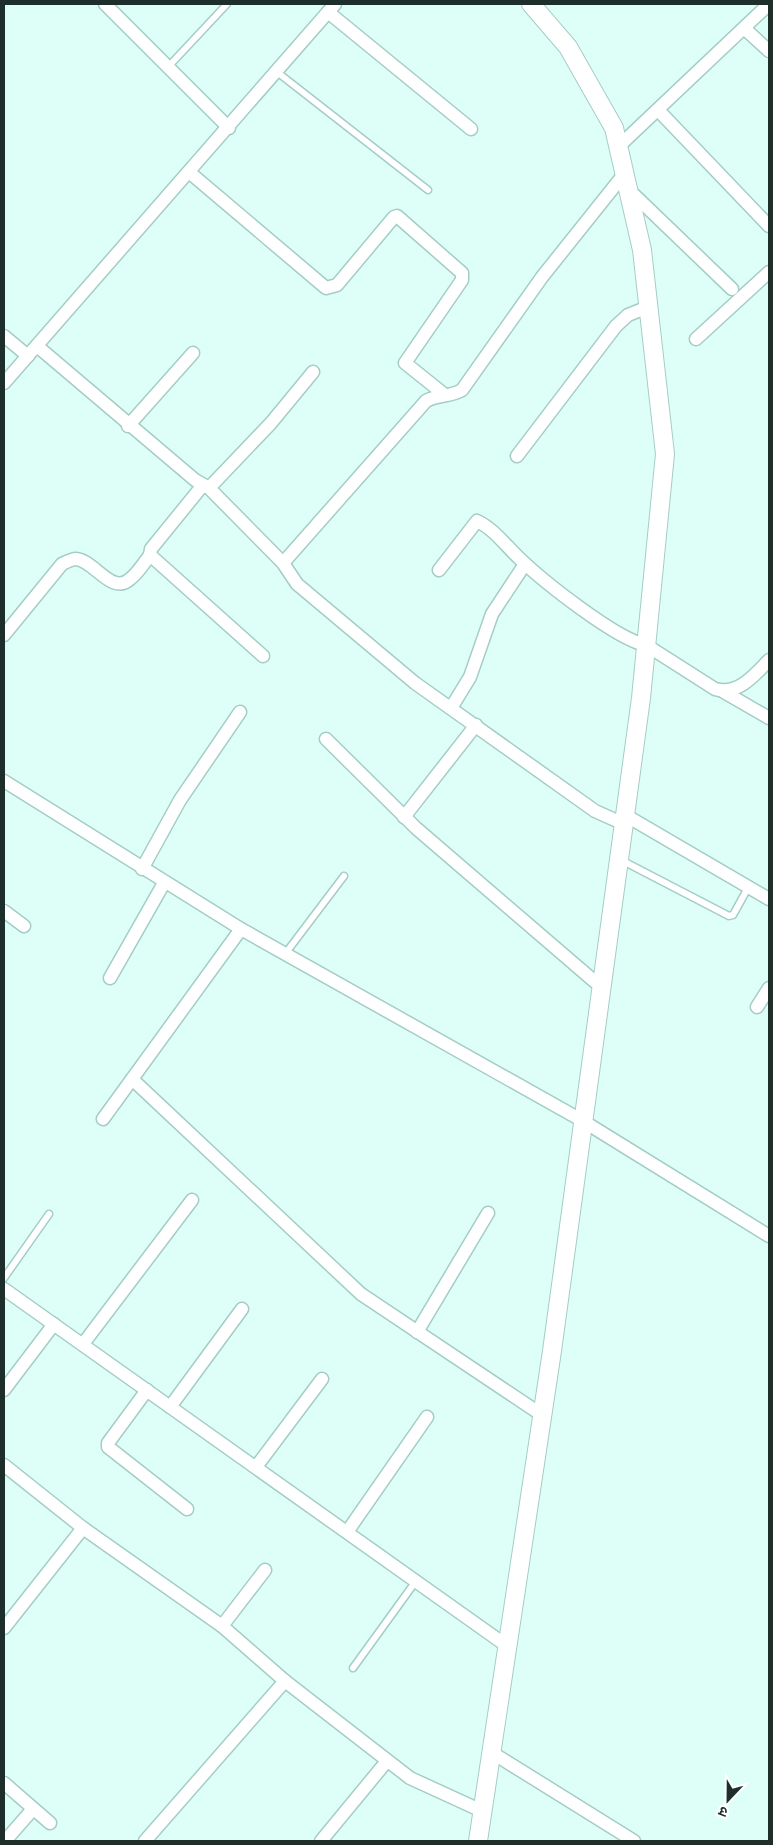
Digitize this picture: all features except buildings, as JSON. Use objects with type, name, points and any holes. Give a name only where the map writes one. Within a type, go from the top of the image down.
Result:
[{"type":"street","points":[[105,4],[229,128]]},
{"type":"street","points":[[478,1841],[542,1415],[602,987],[646,645],[665,454],[642,250],[614,128],[568,47],[531,4]]},
{"type":"street","points":[[618,147],[745,29],[769,4]]},
{"type":"street","points":[[4,383],[332,8],[471,129]]},
{"type":"street","points":[[745,29],[769,51]]},
{"type":"street","points":[[658,110],[769,226]]},
{"type":"street","points":[[189,172],[326,288],[337,285],[394,217],[397,216],[455,266],[462,273],[462,280],[405,363],[445,395]]},
{"type":"street","points":[[627,181],[732,289]]},
{"type":"street","points":[[283,563],[426,400],[434,396],[462,390],[542,277],[627,181]]},
{"type":"street","points":[[696,339],[769,272]]},
{"type":"street","points":[[517,456],[616,326],[628,315],[648,307]]},
{"type":"street","points":[[4,336],[28,356]]},
{"type":"street","points":[[37,346],[128,426],[194,480],[206,486],[283,563],[297,584],[415,683],[595,811],[624,819],[749,886],[769,899]]},
{"type":"street","points":[[128,426],[193,353]]},
{"type":"street","points":[[4,635],[62,564],[74,559],[86,561],[108,580],[122,584],[129,581],[150,555],[151,549],[206,486],[271,423],[313,372]]},
{"type":"street","points":[[439,570],[477,521],[525,564],[626,639],[646,645],[715,689],[724,692],[769,718]]},
{"type":"street","points":[[150,555],[263,656]]},
{"type":"street","points":[[451,708],[470,677],[484,632],[492,614],[525,564]]},
{"type":"street","points":[[724,692],[732,691],[743,684],[769,660]]},
{"type":"street","points":[[142,869],[180,800],[240,712]]},
{"type":"street","points":[[404,817],[476,726]]},
{"type":"street","points":[[326,739],[404,817],[602,987]]},
{"type":"street","points":[[4,781],[164,883],[285,954],[583,1121],[769,1236]]},
{"type":"street","points":[[110,978],[164,883]]},
{"type":"street","points":[[4,911],[24,926]]},
{"type":"street","points":[[103,1119],[242,929]]},
{"type":"street","points":[[757,1007],[769,988]]},
{"type":"street","points":[[132,1079],[361,1294],[542,1415]]},
{"type":"street","points":[[83,1344],[192,1200]]},
{"type":"street","points":[[417,1332],[488,1213]]},
{"type":"street","points":[[5,1293],[83,1344],[507,1646]]},
{"type":"street","points":[[170,1407],[242,1309]]},
{"type":"street","points":[[4,1390],[54,1324]]},
{"type":"street","points":[[256,1467],[322,1379]]},
{"type":"street","points":[[147,1390],[108,1442],[108,1447],[187,1509]]},
{"type":"street","points":[[347,1532],[428,1417]]},
{"type":"street","points":[[4,1466],[83,1528],[222,1626],[285,1681],[410,1778],[482,1810]]},
{"type":"street","points":[[4,1628],[83,1528]]},
{"type":"street","points":[[222,1626],[265,1570]]},
{"type":"street","points":[[145,1841],[285,1681]]},
{"type":"street","points":[[491,1752],[634,1841]]},
{"type":"street","points":[[321,1841],[387,1761]]},
{"type":"street","points":[[4,1783],[50,1823]]},
{"type":"street","points":[[4,1841],[33,1809]]},
{"type":"lane","points":[[168,67],[227,4]]},
{"type":"lane","points":[[277,72],[428,190]]},
{"type":"lane","points":[[619,859],[729,916],[733,915],[749,886]]},
{"type":"lane","points":[[285,954],[344,876]]},
{"type":"lane","points":[[4,1278],[49,1214]]},
{"type":"lane","points":[[353,1668],[416,1581]]}]
